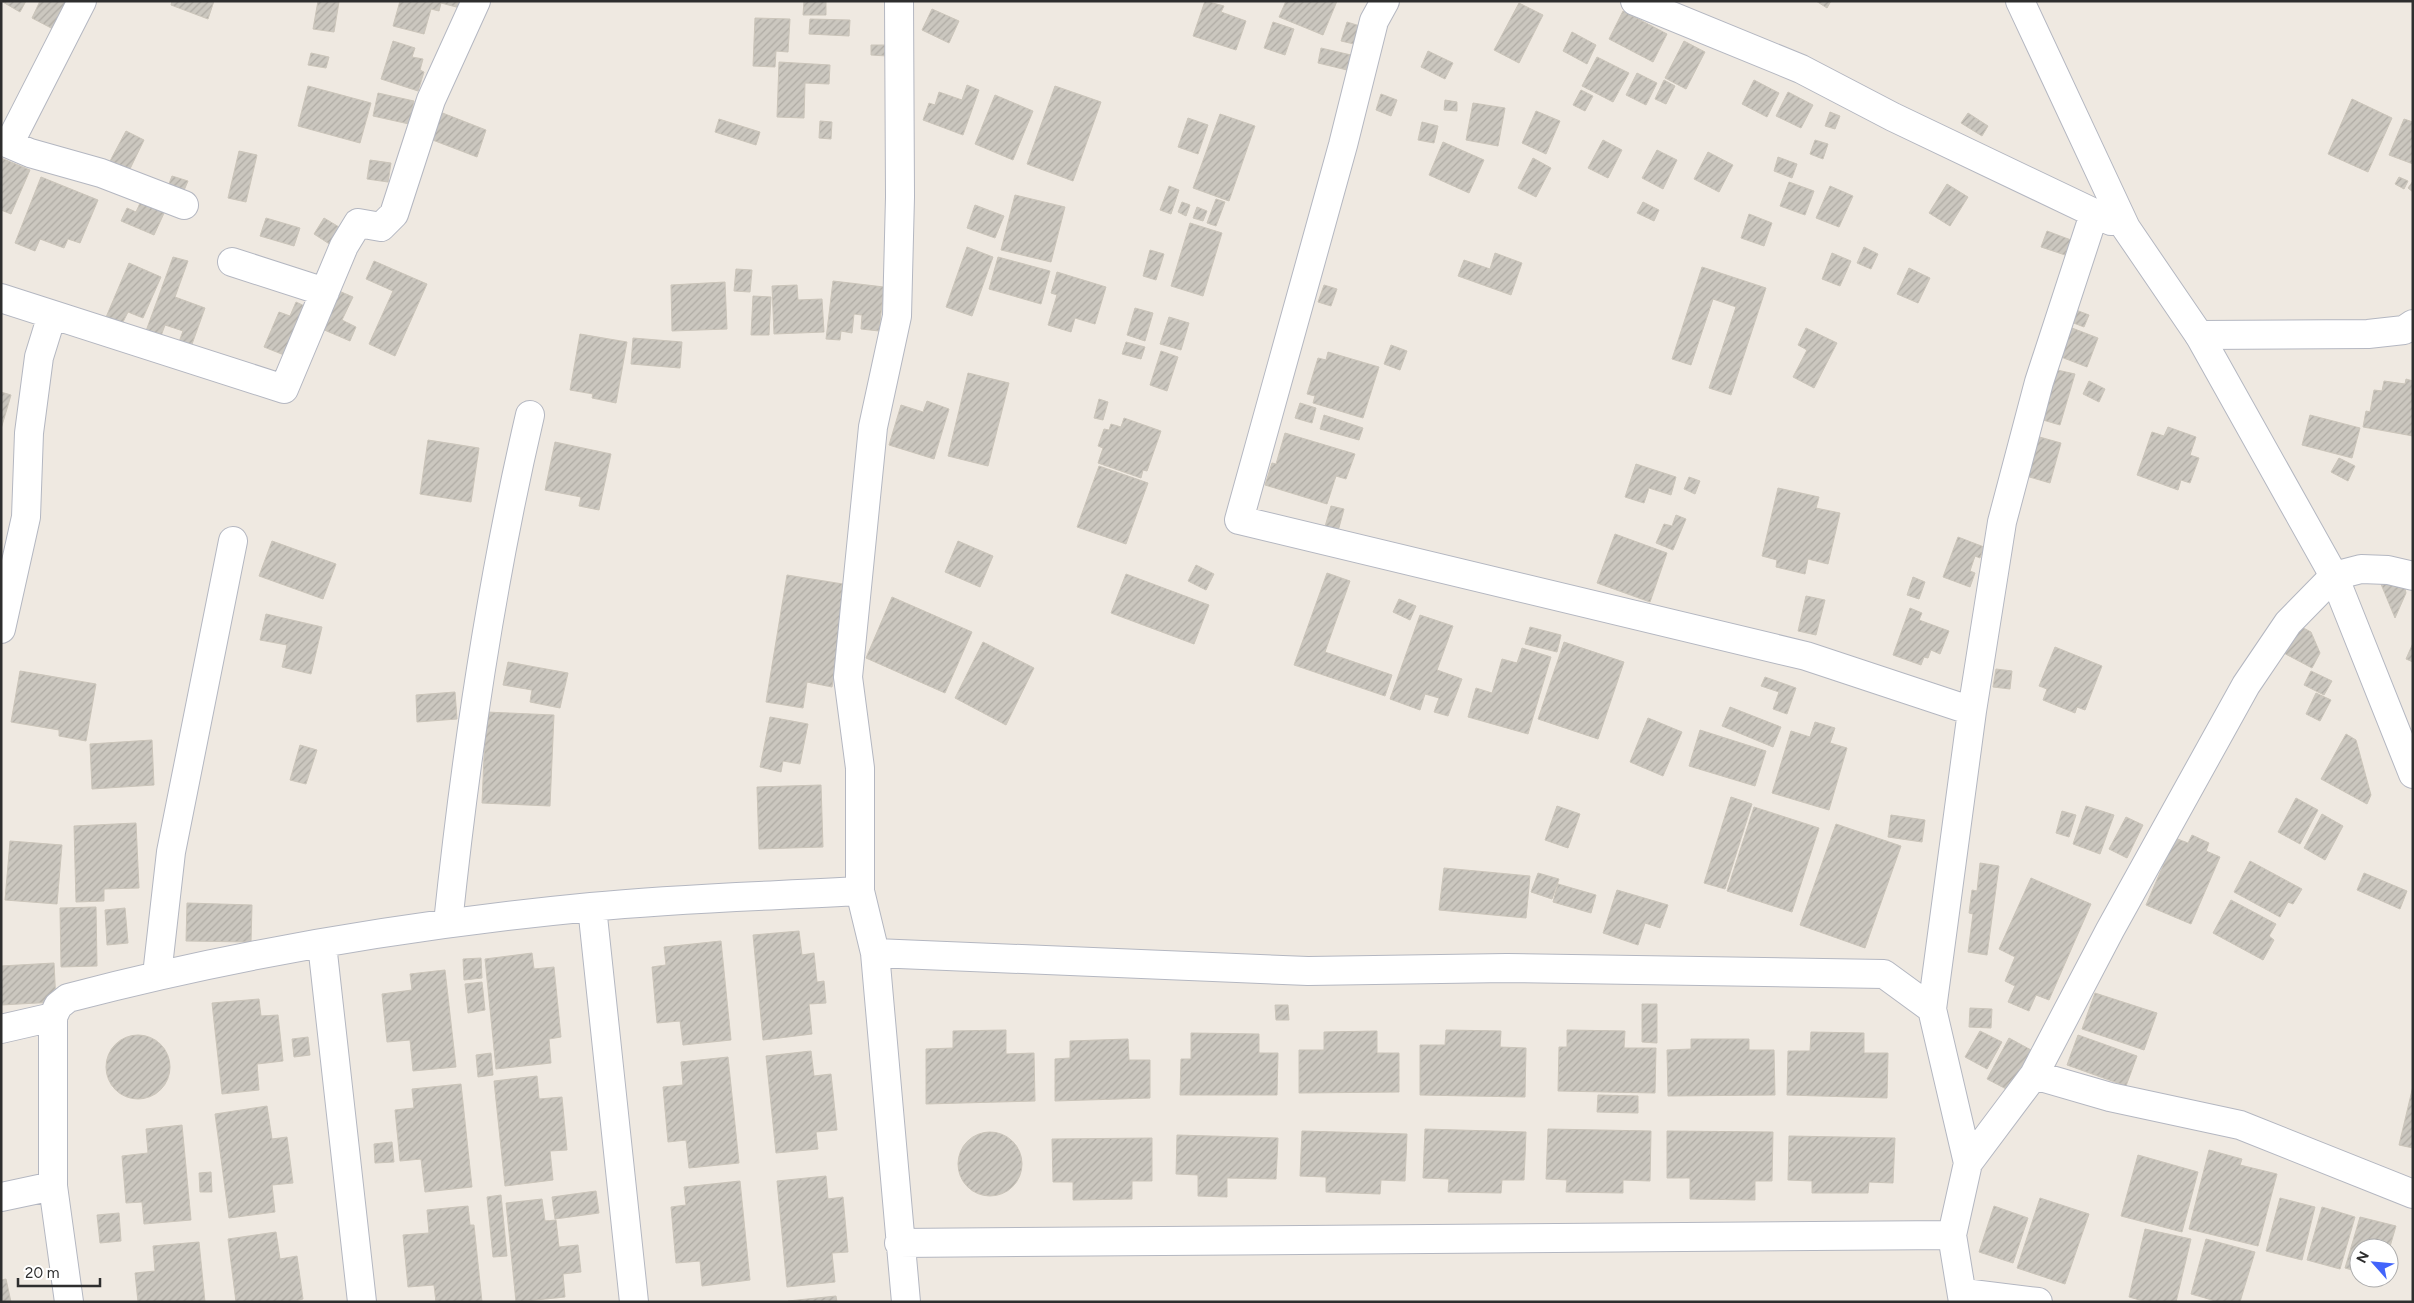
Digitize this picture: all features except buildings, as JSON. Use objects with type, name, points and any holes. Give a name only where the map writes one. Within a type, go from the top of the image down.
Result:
[{"type":"street","points":[[82,1],[9,144],[30,153],[101,173],[184,205]]},
{"type":"street","points":[[1,298],[284,389],[344,246],[358,223],[381,227],[394,214],[431,100],[476,1]]},
{"type":"street","points":[[906,1302],[899,1243],[875,954],[860,891],[860,768],[848,677],[873,427],[897,316],[899,14],[915,1]]},
{"type":"street","points":[[1385,1],[1374,21],[1344,145],[1240,520],[1806,656],[1972,711]]},
{"type":"street","points":[[1634,1],[1801,69],[1893,117],[2126,228]]},
{"type":"street","points":[[2020,1],[2126,228],[2199,335],[2334,576],[2413,774]]},
{"type":"street","points":[[1968,1163],[1932,1009],[1972,711],[2002,522],[2039,382],[2094,214]]},
{"type":"street","points":[[232,262],[324,292]]},
{"type":"street","points":[[1,629],[26,517],[31,414],[39,357],[52,315]]},
{"type":"street","points":[[2199,335],[2368,334],[2410,329]]},
{"type":"street","points":[[448,923],[462,788],[483,653],[509,505],[530,414]]},
{"type":"street","points":[[157,975],[171,852],[233,541]]},
{"type":"street","points":[[2038,1302],[1964,1297],[1952,1235],[1968,1163],[2034,1075],[2110,930],[2246,685],[2288,622],[2334,576],[2361,569],[2388,570],[2413,576]]},
{"type":"street","points":[[69,1302],[54,1186],[53,1016],[58,1006],[68,998],[157,975],[448,923],[592,907],[860,891]]},
{"type":"street","points":[[592,907],[634,1302]]},
{"type":"street","points":[[322,944],[362,1302]]},
{"type":"street","points":[[875,954],[1308,971],[1507,968],[1884,974],[1932,1009]]},
{"type":"street","points":[[1,1029],[53,1016]]},
{"type":"street","points":[[2034,1075],[2110,1097],[2240,1125],[2413,1194]]},
{"type":"street","points":[[1,1197],[54,1186]]},
{"type":"street","points":[[899,1243],[1952,1235]]}]
